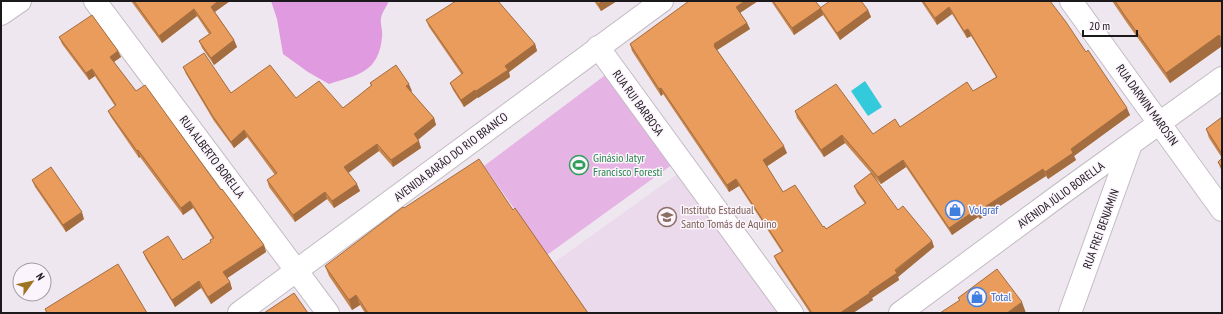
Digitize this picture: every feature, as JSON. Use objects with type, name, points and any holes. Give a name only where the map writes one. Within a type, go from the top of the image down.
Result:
[{"type":"street","points":[[1,14],[20,1]]},
{"type":"street","name":"RUA ALBERTO BORELLA","points":[[95,1],[328,313]]},
{"type":"street","name":"AVENIDA BARÃO DO RIO BRANCO","points":[[239,313],[662,1]]},
{"type":"street","name":"RUA DARWIN MAROSIN","points":[[1071,1],[1222,210]]},
{"type":"street","name":"RUA RUI BARBOSA","points":[[598,48],[792,313]]},
{"type":"street","name":"AVENIDA JÚLIO BORELLA","points":[[900,313],[1222,78]]},
{"type":"street","name":"RUA FREI BENJAMIN","points":[[1070,313],[1131,144]]},
{"type":"shaded area","points":[[271,1],[389,1],[381,18],[382,37],[377,58],[372,65],[358,74],[329,84],[308,72],[283,54],[277,19]]},
{"type":"shaded area","name":"Ginásio Jatyr Francisco Foresti","points":[[608,73],[673,164],[547,255],[484,166]]},
{"type":"shaded area","name":"Instituto Estadual Santo Tomás de Aquino","points":[[683,170],[782,313],[588,313],[552,264]]},
{"type":"water","points":[[865,81],[882,107],[868,116],[851,91]]},
{"type":"building","points":[[134,1],[218,1],[211,7],[234,40],[211,58],[199,41],[211,33],[194,9],[159,36]]},
{"type":"building","points":[[456,1],[498,1],[535,44],[505,66],[508,70],[461,100],[450,83],[463,73],[426,20]]},
{"type":"building","points":[[596,1],[603,1],[598,4]]},
{"type":"building","points":[[689,1],[745,1],[736,7],[747,23],[714,44],[714,46],[784,146],[763,160],[783,192],[795,185],[823,227],[824,226],[826,229],[866,203],[854,186],[871,173],[898,210],[903,206],[932,241],[895,270],[897,273],[840,313],[812,313],[774,256],[783,251],[736,179],[727,185],[661,88],[659,89],[630,44]]},
{"type":"building","points":[[773,1],[815,1],[821,8],[792,28]]},
{"type":"building","points":[[830,1],[861,1],[868,10],[837,33],[820,8]]},
{"type":"building","points":[[923,1],[1050,1],[1086,52],[1088,50],[1127,108],[1071,149],[1073,153],[1045,172],[1043,169],[977,212],[976,210],[949,228],[903,160],[878,177],[842,135],[821,150],[795,111],[836,84],[873,134],[895,119],[900,127],[967,82],[973,91],[997,77],[968,29],[964,31],[949,7],[935,18]]},
{"type":"building","points":[[1115,1],[1222,1],[1222,36],[1220,37],[1219,35],[1166,73]]},
{"type":"building","points":[[92,15],[118,51],[110,57],[136,91],[145,85],[221,190],[222,189],[264,245],[223,272],[230,282],[208,297],[199,281],[172,300],[143,252],[168,236],[183,260],[211,242],[210,240],[214,238],[190,201],[181,208],[138,150],[137,151],[108,111],[116,105],[92,69],[86,73],[59,37]]},
{"type":"building","points":[[204,53],[231,93],[270,65],[296,98],[319,81],[343,108],[372,85],[370,83],[396,65],[409,84],[406,86],[434,118],[414,134],[419,141],[391,160],[377,144],[344,167],[357,184],[332,201],[325,192],[293,215],[267,180],[277,173],[244,130],[231,142],[212,115],[183,67]]},
{"type":"building","points":[[1222,117],[1222,154],[1206,129]]},
{"type":"building","points":[[1222,158],[1222,168],[1218,162]]},
{"type":"building","points":[[479,159],[513,210],[515,208],[588,313],[368,313],[356,295],[349,300],[325,266],[403,207],[404,208]]},
{"type":"building","points":[[51,167],[82,212],[63,225],[32,180]]},
{"type":"building","points":[[118,264],[147,313],[47,313],[45,309]]},
{"type":"building","points":[[997,269],[1022,302],[1007,313],[940,313],[960,300],[958,298]]},
{"type":"building","points":[[294,293],[308,313],[264,313]]},
{"type":"place","name":"Ginásio Jatyr Francisco Foresti","points":[[579,165]]},
{"type":"place","name":"Volgraf","points":[[955,210]]},
{"type":"place","name":"Instituto Estadual Santo Tomás de Aquino","points":[[667,217]]},
{"type":"place","name":"Total","points":[[977,297]]}]
